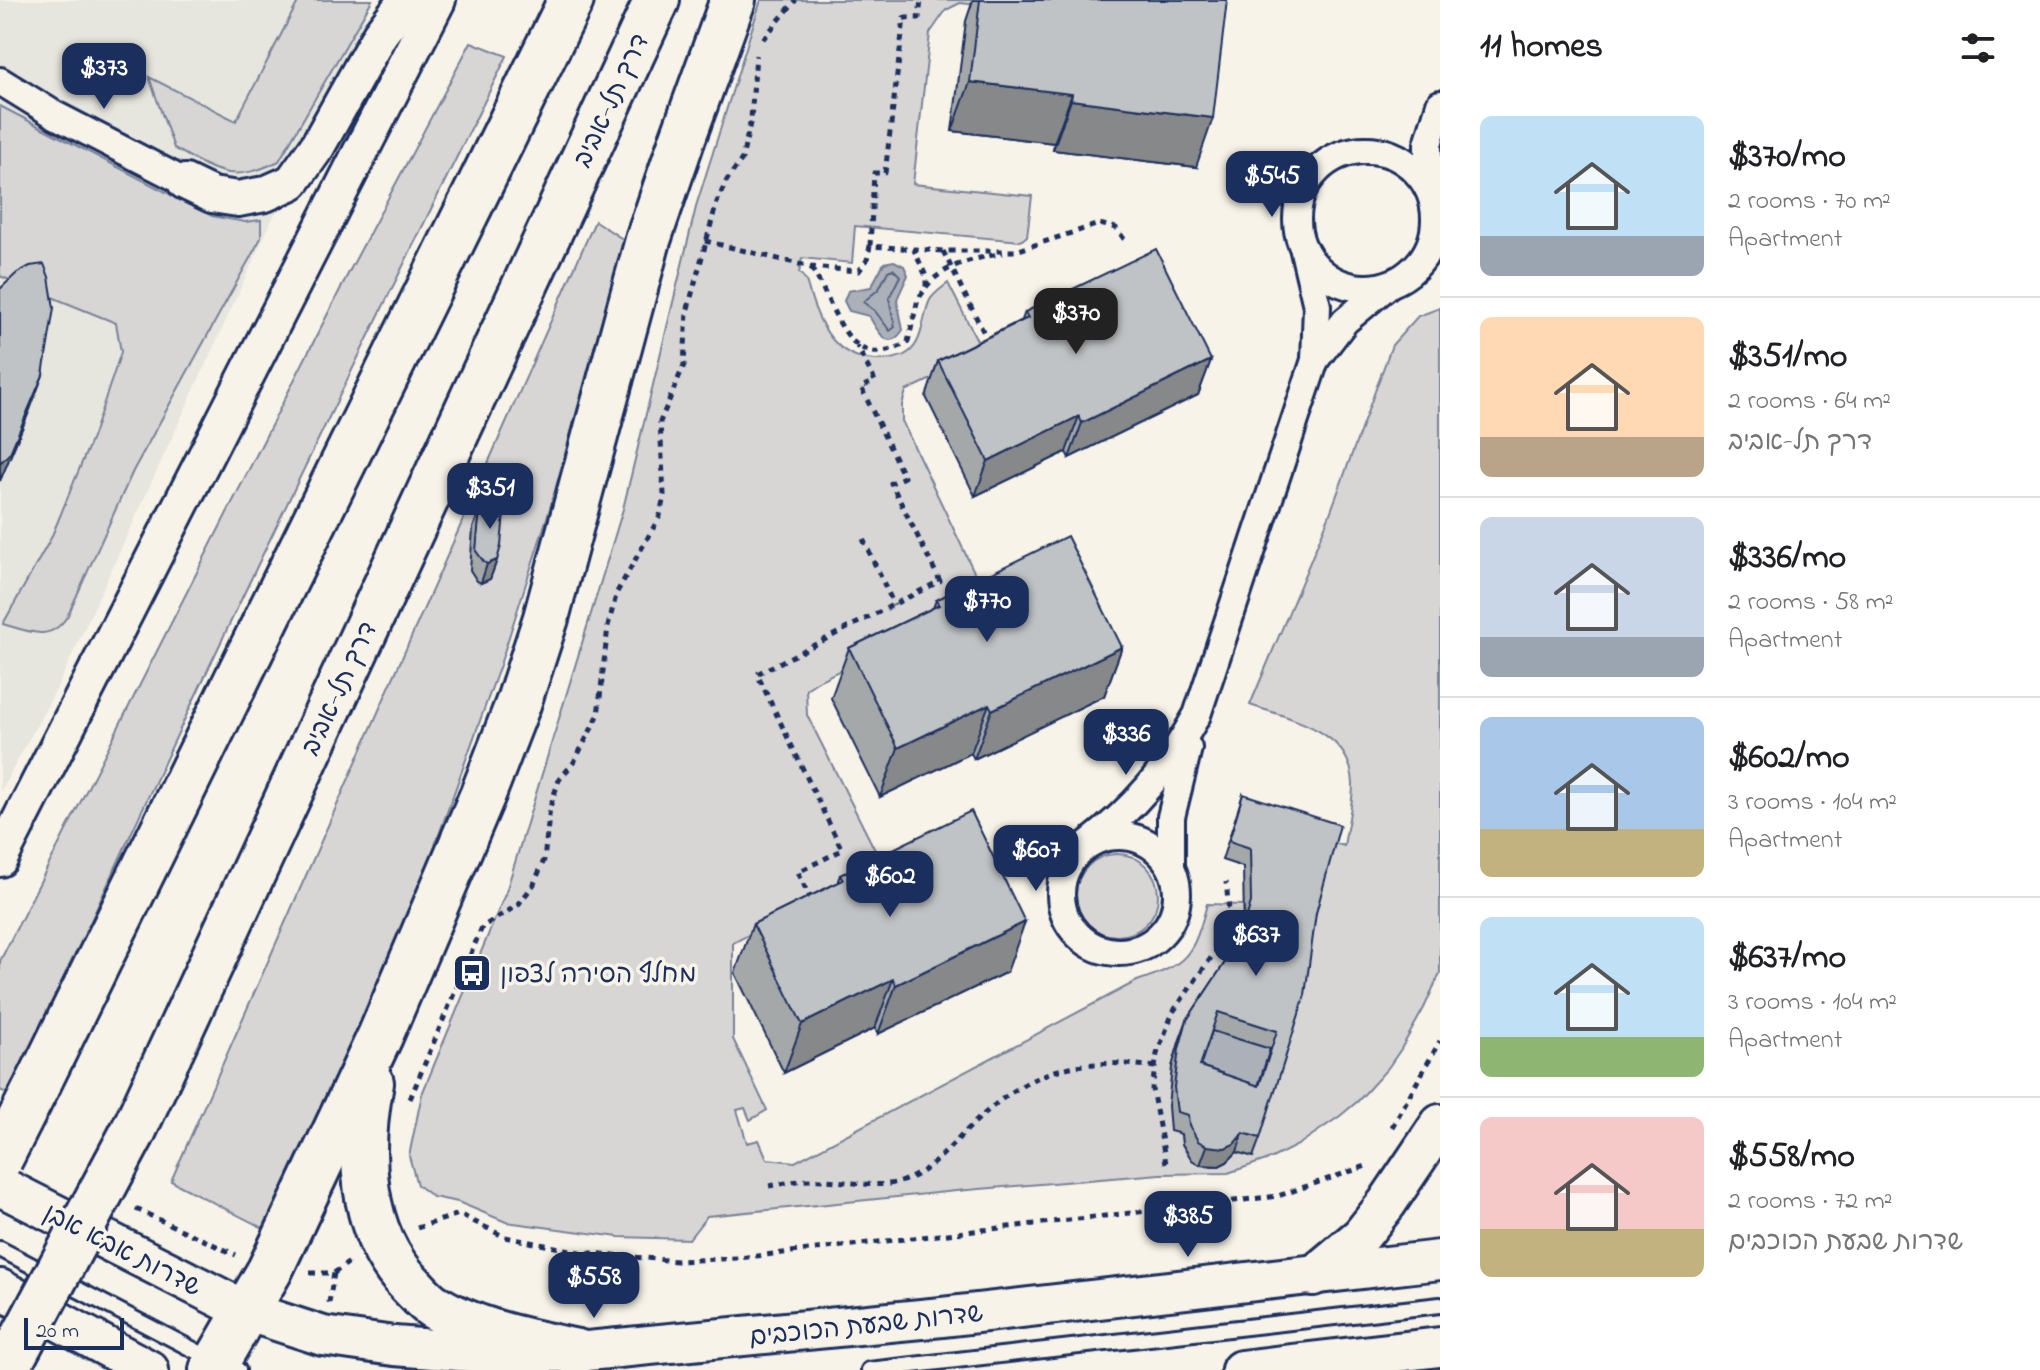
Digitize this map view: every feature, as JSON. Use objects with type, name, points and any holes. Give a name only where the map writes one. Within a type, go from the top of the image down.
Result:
[{"type":"highway","points":[[0,1159],[571,0]]},
{"type":"highway","name":"דרך תל-אביב","points":[[6,1370],[133,1132],[657,0]]},
{"type":"highway","points":[[226,1368],[246,1311],[270,1270],[381,1034],[518,704],[546,618],[648,240],[733,0]]},
{"type":"highway","points":[[381,1034],[364,1120],[363,1157],[367,1192],[380,1240],[403,1276],[430,1304],[470,1325],[515,1339],[577,1352]]},
{"type":"main road","points":[[1313,1276],[1361,1236],[1440,1124]]},
{"type":"main road","name":"שדרות אבא אבן","points":[[0,1186],[246,1311]]},
{"type":"main road","name":"שדרות שבעת הכוכבים","points":[[246,1311],[323,1336],[394,1346],[471,1352],[577,1352],[942,1317],[1440,1260]]},
{"type":"main road","points":[[0,1289],[149,1370]]},
{"type":"main road","points":[[1241,1370],[1440,1347]]},
{"type":"street","points":[[0,81],[55,115],[212,195],[238,199],[265,194],[292,182],[317,147],[380,34],[406,0]]},
{"type":"street","points":[[0,859],[438,0]]},
{"type":"street","points":[[1315,360],[1352,314],[1422,260],[1432,241],[1435,220],[1428,144],[1440,104]]},
{"type":"street","points":[[1193,722],[1167,764],[1139,800],[1084,847],[1067,867],[1061,884],[1061,903],[1067,921],[1092,946],[1109,951],[1128,951],[1146,946],[1166,928],[1175,912],[1178,894],[1171,867],[1170,832],[1173,803],[1193,722],[1315,360],[1317,306],[1297,220],[1300,198],[1317,171],[1334,158],[1355,151],[1388,154],[1415,171],[1433,196]]},
{"type":"street","points":[[1304,251],[1317,268],[1344,285],[1366,288],[1440,264]]},
{"type":"street","points":[[1084,847],[1109,836],[1128,836],[1153,847],[1171,867]]},
{"type":"lane","points":[[0,1249],[226,1368]]},
{"type":"lane","name":"שדרות שבעת הכוכבים","points":[[869,1370],[1440,1305]]},
{"type":"path","points":[[409,1100],[482,927],[518,905],[534,884],[544,860],[550,807],[559,780],[574,762],[598,716],[608,626],[617,592],[660,516],[664,495],[660,422],[684,365],[687,312],[717,202],[727,180],[742,159],[751,119],[756,56],[766,33],[796,0]]},
{"type":"path","points":[[705,241],[811,267],[859,271],[867,260],[870,246],[874,173],[885,173],[904,18],[919,18],[921,0]]},
{"type":"path","points":[[857,346],[877,351],[897,349],[908,342],[918,299],[934,277],[950,267],[1016,251],[1099,224],[1116,228],[1127,243]]},
{"type":"path","points":[[870,246],[943,251],[1016,251]]},
{"type":"path","points":[[914,250],[926,276],[926,288]]},
{"type":"path","points":[[943,251],[990,345]]},
{"type":"path","points":[[811,267],[826,290],[838,322],[846,336],[857,346],[875,381],[861,387],[904,477],[891,483],[940,581],[757,674],[842,850],[798,872],[814,908]]},
{"type":"path","points":[[863,539],[894,605]]},
{"type":"path","points":[[1166,1163],[1152,1089],[1155,1067],[1163,1033],[1173,1012],[1220,945],[1230,920],[1226,882]]},
{"type":"path","points":[[1390,1129],[1440,1041]]},
{"type":"path","points":[[769,1186],[811,1180],[882,1184],[906,1181],[938,1160],[1001,1097],[1031,1078],[1081,1063],[1155,1067]]},
{"type":"path","points":[[128,1205],[282,1274],[334,1273],[380,1240],[459,1214],[505,1237],[580,1252],[677,1261],[739,1258],[1278,1196],[1372,1164]]},
{"type":"shaded area","points":[[0,0],[373,0],[57,688],[0,792]]},
{"type":"shaded area","points":[[299,0],[372,0],[279,161],[248,172],[224,172],[174,148],[149,77],[236,121]]},
{"type":"shaded area","points":[[761,0],[1138,0],[1136,22],[960,3],[946,10],[930,33],[913,184],[1032,196],[1027,236],[1021,241],[855,226],[852,263],[802,258],[799,273],[804,277],[823,326],[845,351],[867,359],[889,359],[909,352],[920,334],[930,300],[948,283],[984,354],[906,391],[902,421],[987,599],[806,689],[807,715],[882,864],[733,943],[733,1039],[767,1110],[750,1120],[745,1108],[737,1110],[747,1143],[759,1140],[767,1159],[795,1162],[1137,981],[1178,963],[1192,947],[1207,904],[1243,905],[1244,921],[1238,945],[1180,1039],[1172,1067],[1182,1144],[1200,1164],[1209,1167],[1227,1162],[1237,1152],[1253,1156],[1334,843],[1344,846],[1353,784],[1350,766],[1342,751],[1330,739],[1300,722],[1250,705],[1328,519],[1392,345],[1418,316],[1440,308],[1440,973],[1424,1008],[1388,1068],[1340,1116],[1298,1145],[1272,1158],[1228,1173],[1160,1174],[707,1216],[689,1239],[619,1237],[506,1222],[458,1202],[433,1197],[417,1185],[409,1156],[422,1094],[506,892],[623,509],[697,203]]},
{"type":"shaded area","points":[[471,42],[507,56],[254,573],[12,1096],[0,1090],[0,961],[350,270]]},
{"type":"shaded area","points":[[0,106],[212,216],[245,222],[261,220],[261,238],[133,471],[68,615],[54,629],[39,633],[3,624],[51,538],[92,438],[121,352],[116,323],[0,276]]},
{"type":"shaded area","points":[[595,221],[624,240],[551,505],[500,665],[377,1007],[265,1229],[171,1181]]},
{"type":"shaded area","points":[[1117,854],[1133,857],[1146,866],[1155,879],[1158,895],[1155,911],[1146,924],[1133,933],[1117,936],[1101,933],[1088,924],[1079,911],[1076,895],[1079,879],[1088,866],[1101,857]]},
{"type":"water","points":[[894,261],[904,266],[908,275],[897,299],[903,330],[897,337],[887,340],[869,316],[849,311],[844,301],[848,291],[871,287],[884,263]]},
{"type":"water","points":[[1217,1002],[1283,1023],[1248,1130],[1182,1107]]},
{"type":"building","points":[[980,0],[1227,0],[1213,118],[1071,100],[1072,94],[970,82]]},
{"type":"building","points":[[1156,249],[1211,360],[1082,423],[1079,416],[988,461],[938,361],[1028,318],[1025,312]]},
{"type":"building","points":[[44,264],[54,308],[43,375],[10,453],[0,463],[0,289],[17,273],[30,266]]},
{"type":"building","points":[[493,494],[504,512],[497,560],[487,564],[476,551],[480,509]]},
{"type":"building","points":[[1067,536],[1122,647],[992,710],[989,704],[898,748],[849,648],[939,605],[936,600]]},
{"type":"building","points":[[1243,794],[1340,825],[1316,913],[1305,995],[1260,1138],[1243,1133],[1234,1144],[1225,1148],[1207,1146],[1198,1141],[1189,1125],[1188,1115],[1177,1112],[1174,1087],[1187,1020],[1226,961],[1244,926],[1251,902],[1250,848],[1229,841]],"holes":[[[1218,1012],[1277,1031],[1259,1086],[1200,1066]]]},
{"type":"building","points":[[971,811],[1025,922],[896,985],[893,979],[802,1024],[753,924],[843,880],[840,875]]},
{"type":"place","name":"מחלף הסירה לצפון","points":[[472,973]]}]
